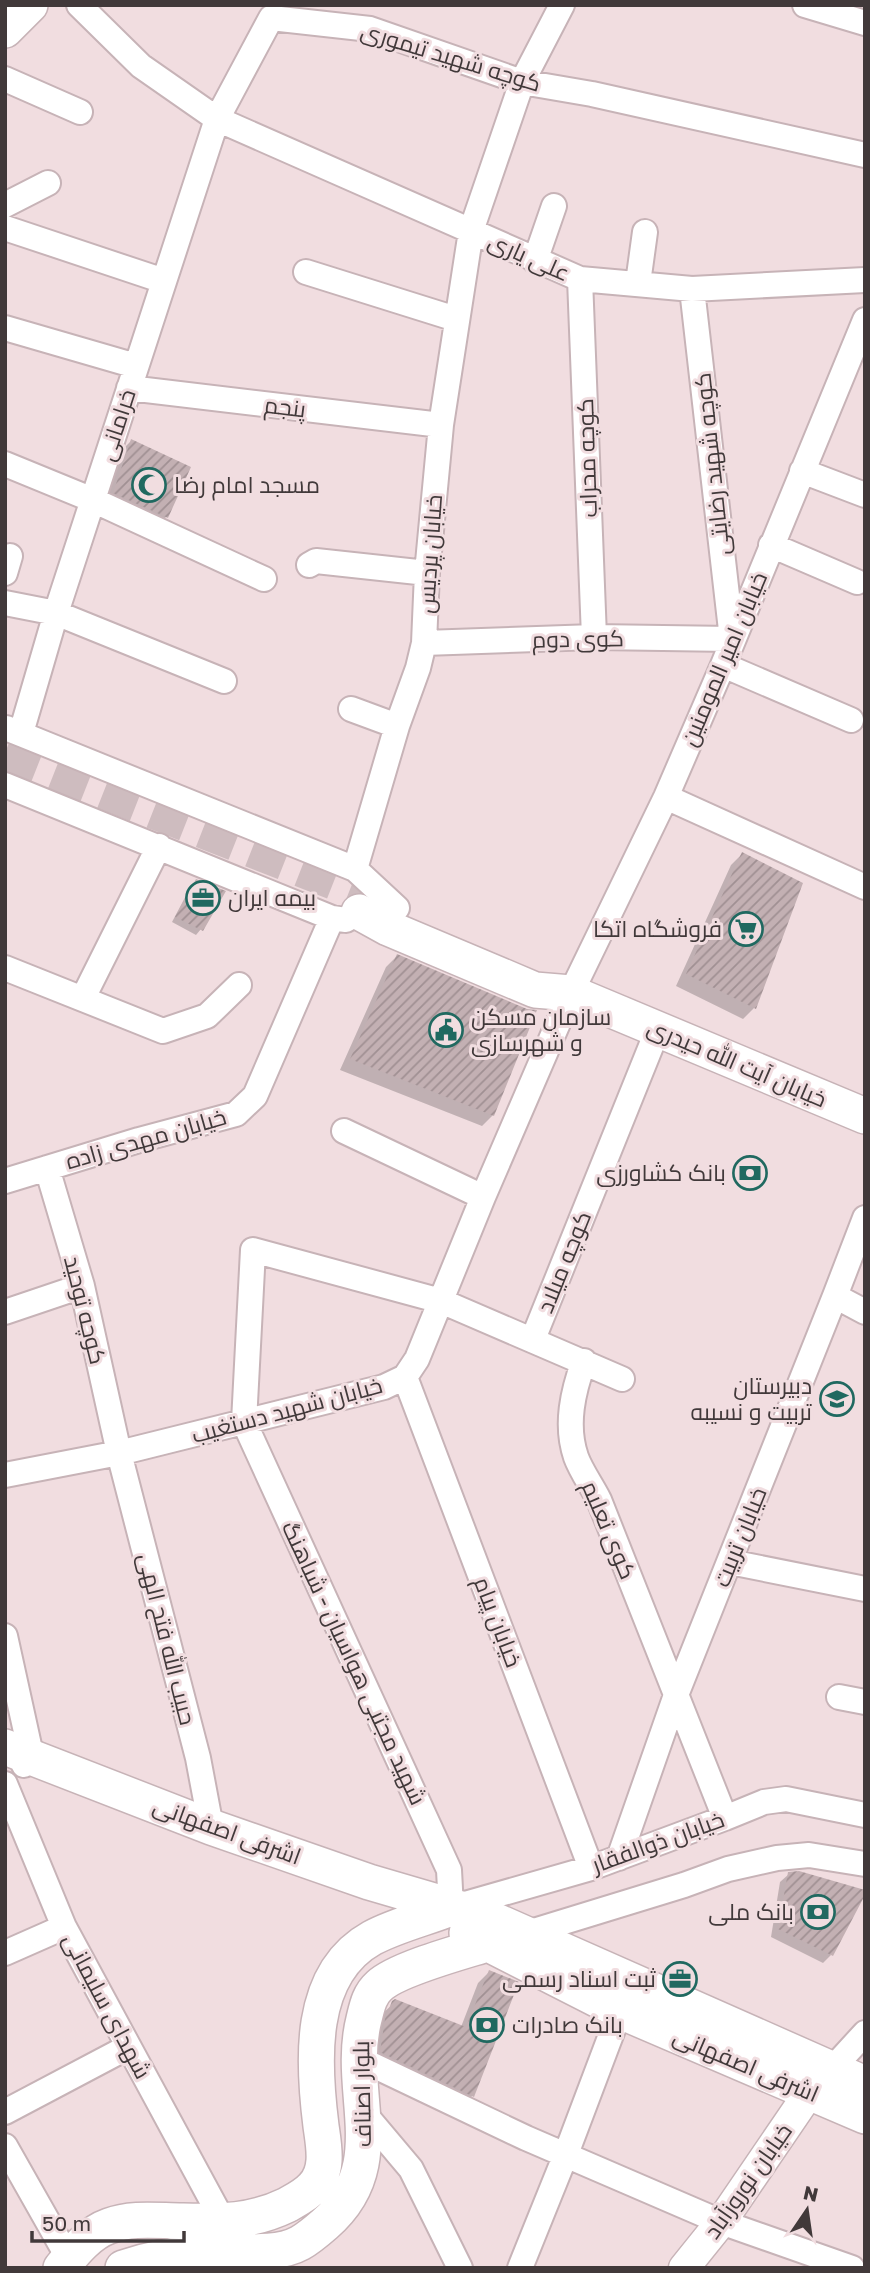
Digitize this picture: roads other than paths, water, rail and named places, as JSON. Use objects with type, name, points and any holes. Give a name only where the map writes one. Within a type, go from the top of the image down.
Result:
[{"type":"main road","points":[[5,30],[30,5]]},
{"type":"main road","name":"خیابان آیت الله حیدری","points":[[366,905],[542,967],[571,993],[865,1116]]},
{"type":"main road","name":"اشرفی اصفهانی","points":[[18,1753],[211,1827],[369,1882],[485,1916],[821,2081],[865,2116]]},
{"type":"main road","points":[[65,2264],[94,2234],[109,2226],[137,2220],[251,2219],[300,2198],[313,2188],[321,2176],[324,2159],[317,2033],[327,1987],[338,1968],[356,1948],[373,1937],[452,1908]]},
{"type":"main road","name":"اشرفی اصفهانی","points":[[452,1908],[458,1928],[620,2011],[821,2081],[865,2084]]},
{"type":"main road","name":"بلوار اصناف","points":[[123,2268],[154,2258],[206,2252],[249,2260],[298,2245],[338,2213],[353,2191],[363,2160],[360,2036],[371,1994],[382,1984],[415,1968],[487,1944]]},
{"type":"street","name":"علی یاری","points":[[79,5],[141,66],[217,119],[580,279],[692,289],[865,280]]},
{"type":"street","name":"خیابان پردیس","points":[[366,905],[397,726],[424,643],[427,573],[440,425],[471,231],[522,82],[562,5]]},
{"type":"street","points":[[805,5],[865,23]]},
{"type":"street","name":"کوچه شهید تیموری","points":[[217,119],[271,18],[370,29],[522,82],[592,94],[865,155]]},
{"type":"street","points":[[5,79],[80,112]]},
{"type":"street","name":"خرامانی","points":[[13,730],[56,613],[217,119]]},
{"type":"street","points":[[5,205],[48,183]]},
{"type":"street","points":[[535,261],[554,206]]},
{"type":"street","points":[[5,228],[164,281]]},
{"type":"street","points":[[638,283],[645,232]]},
{"type":"street","points":[[306,272],[456,319]]},
{"type":"street","name":"کوچه محراب","points":[[580,279],[594,637]]},
{"type":"street","name":"کوچه شهید رضایتی","points":[[692,289],[732,639]]},
{"type":"street","name":"خیابان امیر المومنین","points":[[571,993],[666,797],[865,320]]},
{"type":"street","name":"پنجم","points":[[5,328],[133,377],[440,425]]},
{"type":"street","points":[[5,464],[93,500],[264,579]]},
{"type":"street","points":[[802,471],[865,495]]},
{"type":"street","points":[[771,545],[857,582]]},
{"type":"street","points":[[309,565],[316,561],[427,573]]},
{"type":"street","points":[[5,603],[56,613],[224,681]]},
{"type":"street","name":"کوی دوم","points":[[424,643],[594,637],[732,639]]},
{"type":"street","points":[[723,665],[851,720]]},
{"type":"street","points":[[351,709],[397,726]]},
{"type":"street","points":[[13,730],[366,905]]},
{"type":"street","points":[[5,785],[159,846],[366,905]]},
{"type":"street","points":[[666,797],[865,887]]},
{"type":"street","points":[[83,998],[159,846]]},
{"type":"street","name":"خیابان مهدی زاده","points":[[5,1181],[236,1114],[255,1096],[366,905]]},
{"type":"street","points":[[5,968],[163,1031],[207,1016],[239,985]]},
{"type":"street","name":"خیابان شهید دستغیب","points":[[5,1475],[119,1452],[244,1422],[384,1387],[405,1377],[417,1359],[571,993]]},
{"type":"street","name":"کوچه میلاد","points":[[533,1339],[658,1030]]},
{"type":"street","points":[[344,1130],[483,1197]]},
{"type":"street","name":"کوچه توحید","points":[[47,1168],[82,1286],[119,1452]]},
{"type":"street","name":"خیابان تربیت","points":[[620,1858],[676,1695],[865,1218]]},
{"type":"street","points":[[244,1422],[253,1250],[441,1301],[622,1379]]},
{"type":"street","points":[[5,1312],[82,1286]]},
{"type":"street","points":[[835,1297],[865,1312]]},
{"type":"street","name":"کوی تعلیم","points":[[584,1361],[577,1380],[569,1423],[576,1457],[599,1500],[725,1818]]},
{"type":"street","name":"خیابان پیام","points":[[405,1377],[591,1868]]},
{"type":"street","name":"شهید مجتبی هواسیان - شباهنگ","points":[[244,1422],[449,1870],[452,1908]]},
{"type":"street","name":"حبیب الله فتح الهی","points":[[119,1452],[198,1758],[211,1827]]},
{"type":"street","points":[[730,1562],[865,1589]]},
{"type":"street","points":[[5,1636],[18,1753]]},
{"type":"street","points":[[839,1697],[865,1702]]},
{"type":"street","name":"شهدای سلیمانی","points":[[18,1753],[5,1782],[64,1927],[223,2221]]},
{"type":"street","name":"خیابان ذوالفقار","points":[[452,1908],[591,1868],[764,1801],[786,1799],[865,1815]]},
{"type":"street","name":"خیابان ذوالفقار","points":[[487,1944],[684,1885],[728,1869],[777,1858],[809,1855],[865,1864]]},
{"type":"street","points":[[5,1952],[64,1927]]},
{"type":"street","points":[[520,2268],[620,2011]]},
{"type":"street","points":[[821,2081],[865,2033]]},
{"type":"street","points":[[5,2112],[128,2047]]},
{"type":"street","points":[[360,2059],[526,2138],[721,2222],[852,2268]]},
{"type":"street","name":"خیابان نوروزآباد","points":[[684,2268],[721,2222],[821,2081]]},
{"type":"street","points":[[363,2112],[411,2169],[460,2268]]},
{"type":"street","points":[[8,2160],[65,2264]]},
{"type":"tunnel","points":[[5,753],[366,895]]},
{"type":"place","name":"مسجد امام رضا","points":[[149,485]]},
{"type":"place","name":"بیمه ایران","points":[[203,898]]},
{"type":"place","name":"فروشگاه اتکا","points":[[746,929]]},
{"type":"place","name":"سازمان مسکن و شهرسازی","points":[[446,1030]]},
{"type":"place","name":"بانک کشاورزی","points":[[750,1173]]},
{"type":"place","name":"دبیرستان تربیت و نسیبه","points":[[837,1399]]},
{"type":"place","name":"بانک ملی","points":[[818,1912]]},
{"type":"place","name":"ثبت اسناد رسمی","points":[[680,1979]]},
{"type":"place","name":"بانک صادرات","points":[[487,2025]]}]
